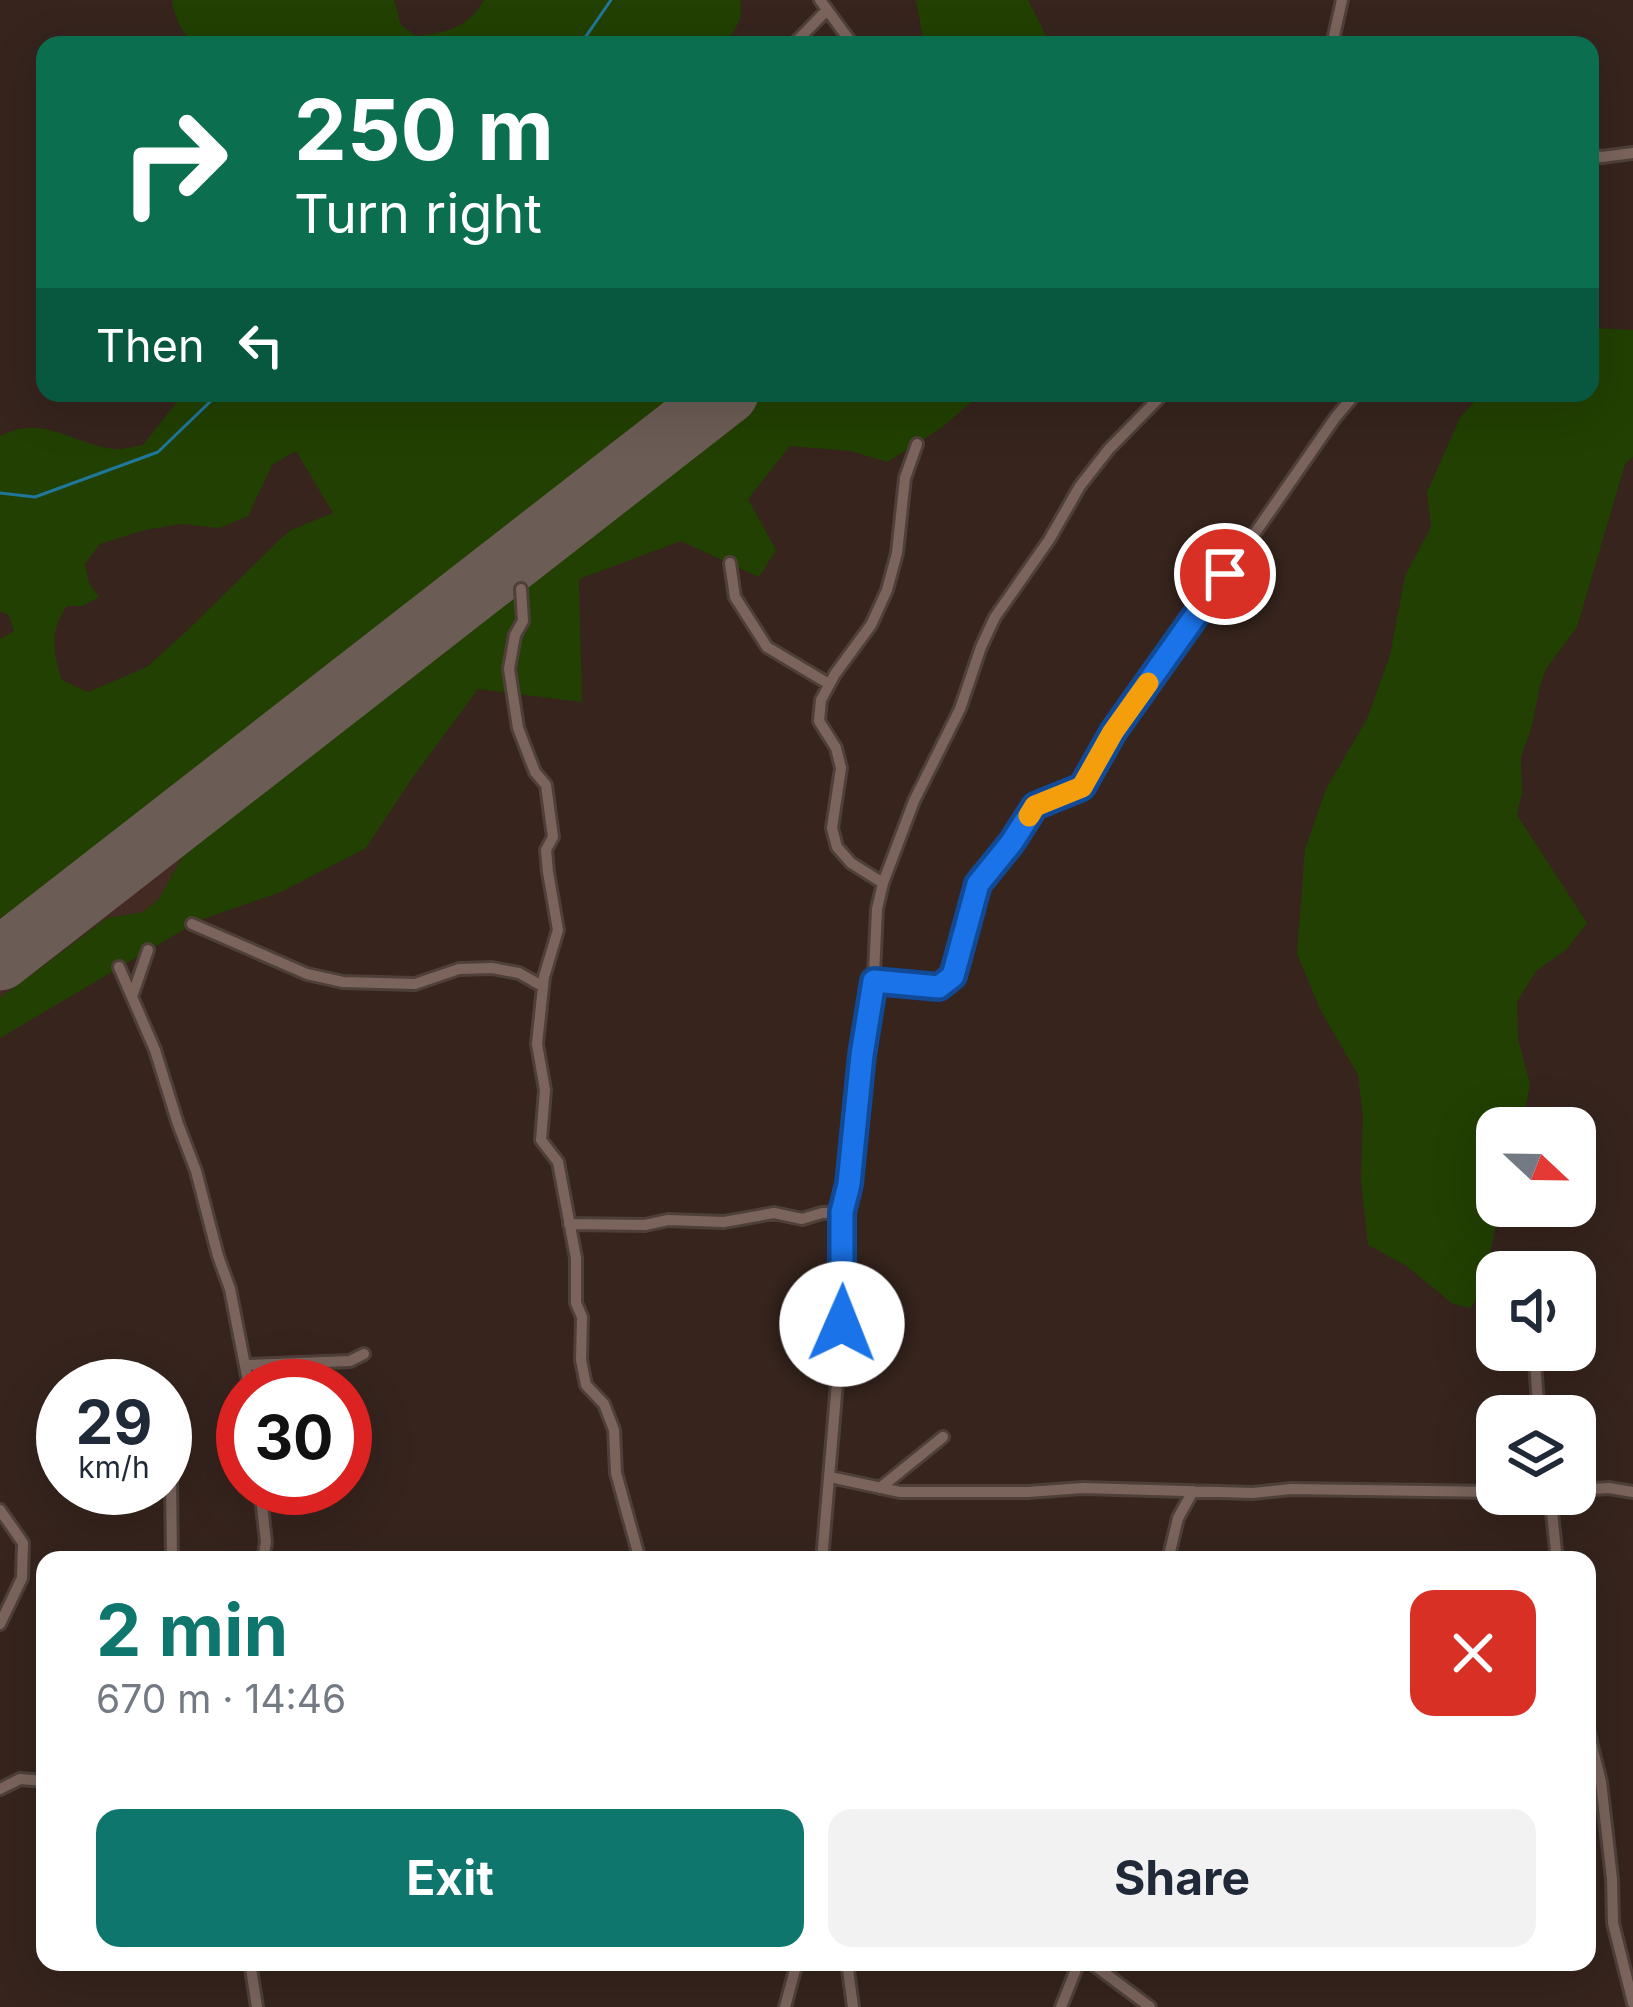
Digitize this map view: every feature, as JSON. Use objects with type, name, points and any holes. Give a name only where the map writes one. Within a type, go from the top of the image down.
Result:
[{"type":"street","points":[[1335,36],[1342,0]]},
{"type":"street","points":[[801,36],[824,5],[846,36]]},
{"type":"street","points":[[1599,156],[1633,153]]},
{"type":"street","points":[[823,1551],[842,1324],[842,1212],[883,883],[914,800],[960,709],[995,617],[1080,486],[1155,402]]},
{"type":"street","points":[[874,981],[939,987],[953,976],[978,884],[1035,806],[1082,787],[1113,732],[1349,402]]},
{"type":"street","points":[[883,883],[850,863],[837,847],[832,828],[841,768],[836,748],[819,721],[821,700],[872,626],[887,590],[897,553],[905,478],[917,444]]},
{"type":"street","points":[[730,563],[735,597],[767,647],[829,685]]},
{"type":"street","points":[[521,589],[523,622],[515,635],[508,669],[518,728],[535,772],[546,785],[553,837],[546,850],[558,930],[542,986],[537,1044],[545,1090],[541,1140],[558,1162],[576,1258],[586,1385],[604,1404],[614,1430],[616,1473],[638,1551]]},
{"type":"street","points":[[192,924],[307,974],[343,982],[415,984],[459,969],[492,968],[542,986]]},
{"type":"street","points":[[133,994],[148,950]]},
{"type":"street","points":[[119,967],[155,1050],[196,1171],[246,1359]]},
{"type":"street","points":[[568,1224],[724,1222],[774,1213],[802,1219],[842,1212]]},
{"type":"street","points":[[354,1359],[364,1354]]},
{"type":"street","points":[[880,1488],[943,1437]]},
{"type":"street","points":[[830,1477],[880,1488],[940,1492],[1082,1488],[1476,1492]]},
{"type":"street","points":[[1596,1489],[1633,1492]]},
{"type":"street","points":[[1170,1551],[1178,1518],[1193,1491]]},
{"type":"street","points":[[0,1510],[23,1543],[22,1578],[0,1624]]},
{"type":"street","points":[[171,1515],[172,1551]]},
{"type":"street","points":[[263,1515],[264,1551]]},
{"type":"street","points":[[1552,1515],[1556,1551]]},
{"type":"street","points":[[1596,1762],[1613,1923],[1633,2002]]},
{"type":"street","points":[[0,1789],[20,1779],[36,1780]]},
{"type":"street","points":[[251,1971],[257,2007]]},
{"type":"street","points":[[785,2007],[795,1971]]},
{"type":"street","points":[[848,1971],[853,2007]]},
{"type":"street","points":[[1061,2007],[1075,1971]]},
{"type":"street","points":[[1102,1971],[1150,2007]]},
{"type":"shaded area","points":[[698,402],[755,402],[206,829],[186,850],[159,899],[143,912],[107,918],[0,998],[0,941]]},
{"type":"green space","points":[[172,0],[394,0],[401,25],[416,36],[187,36]]},
{"type":"green space","points":[[484,0],[740,0],[738,24],[729,36],[416,36],[455,27]]},
{"type":"green space","points":[[916,0],[1028,0],[1046,36],[922,36]]},
{"type":"green space","points":[[1599,328],[1633,330],[1633,457],[1625,464],[1577,627],[1546,669],[1521,757],[1517,815],[1587,923],[1566,950],[1536,971],[1517,1002],[1518,1038],[1530,1085],[1525,1107],[1476,1107],[1476,1227],[1496,1227],[1491,1251],[1476,1251],[1476,1300],[1470,1308],[1453,1304],[1405,1265],[1368,1245],[1358,1075],[1321,1011],[1297,954],[1305,849],[1326,789],[1367,719],[1390,655],[1405,576],[1431,527],[1427,492],[1460,418],[1474,402],[1599,402]]},
{"type":"green space","points":[[177,402],[698,402],[0,941],[0,639],[14,631],[9,615],[0,611],[0,436],[44,429],[99,446],[143,445]],"holes":[[[296,451],[333,513],[291,530],[147,667],[88,692],[62,680],[55,651],[57,624],[67,606],[83,606],[99,597],[89,583],[85,564],[100,544],[181,524],[220,528],[248,516],[272,465]]]},
{"type":"green space","points":[[755,402],[972,402],[940,429],[887,462],[850,451],[790,446],[748,499],[776,550],[759,577],[681,541],[579,579],[582,702],[478,689],[366,848],[281,892],[200,920],[0,1038],[0,998],[107,918],[143,912],[159,899],[186,850],[206,829]]},
{"type":"waterway","points":[[586,36],[611,0]]},
{"type":"waterway","points":[[0,493],[35,497],[158,452],[210,402]]},
{"type":"runway","points":[[0,959],[715,402]]},
{"type":"slow traffic","points":[[1029,816],[1035,806],[1082,787],[1148,683]]},
{"type":"route","points":[[842,1324],[842,1212],[874,981],[939,987],[953,976],[978,884],[1035,806],[1082,787],[1113,732],[1225,574]]}]
